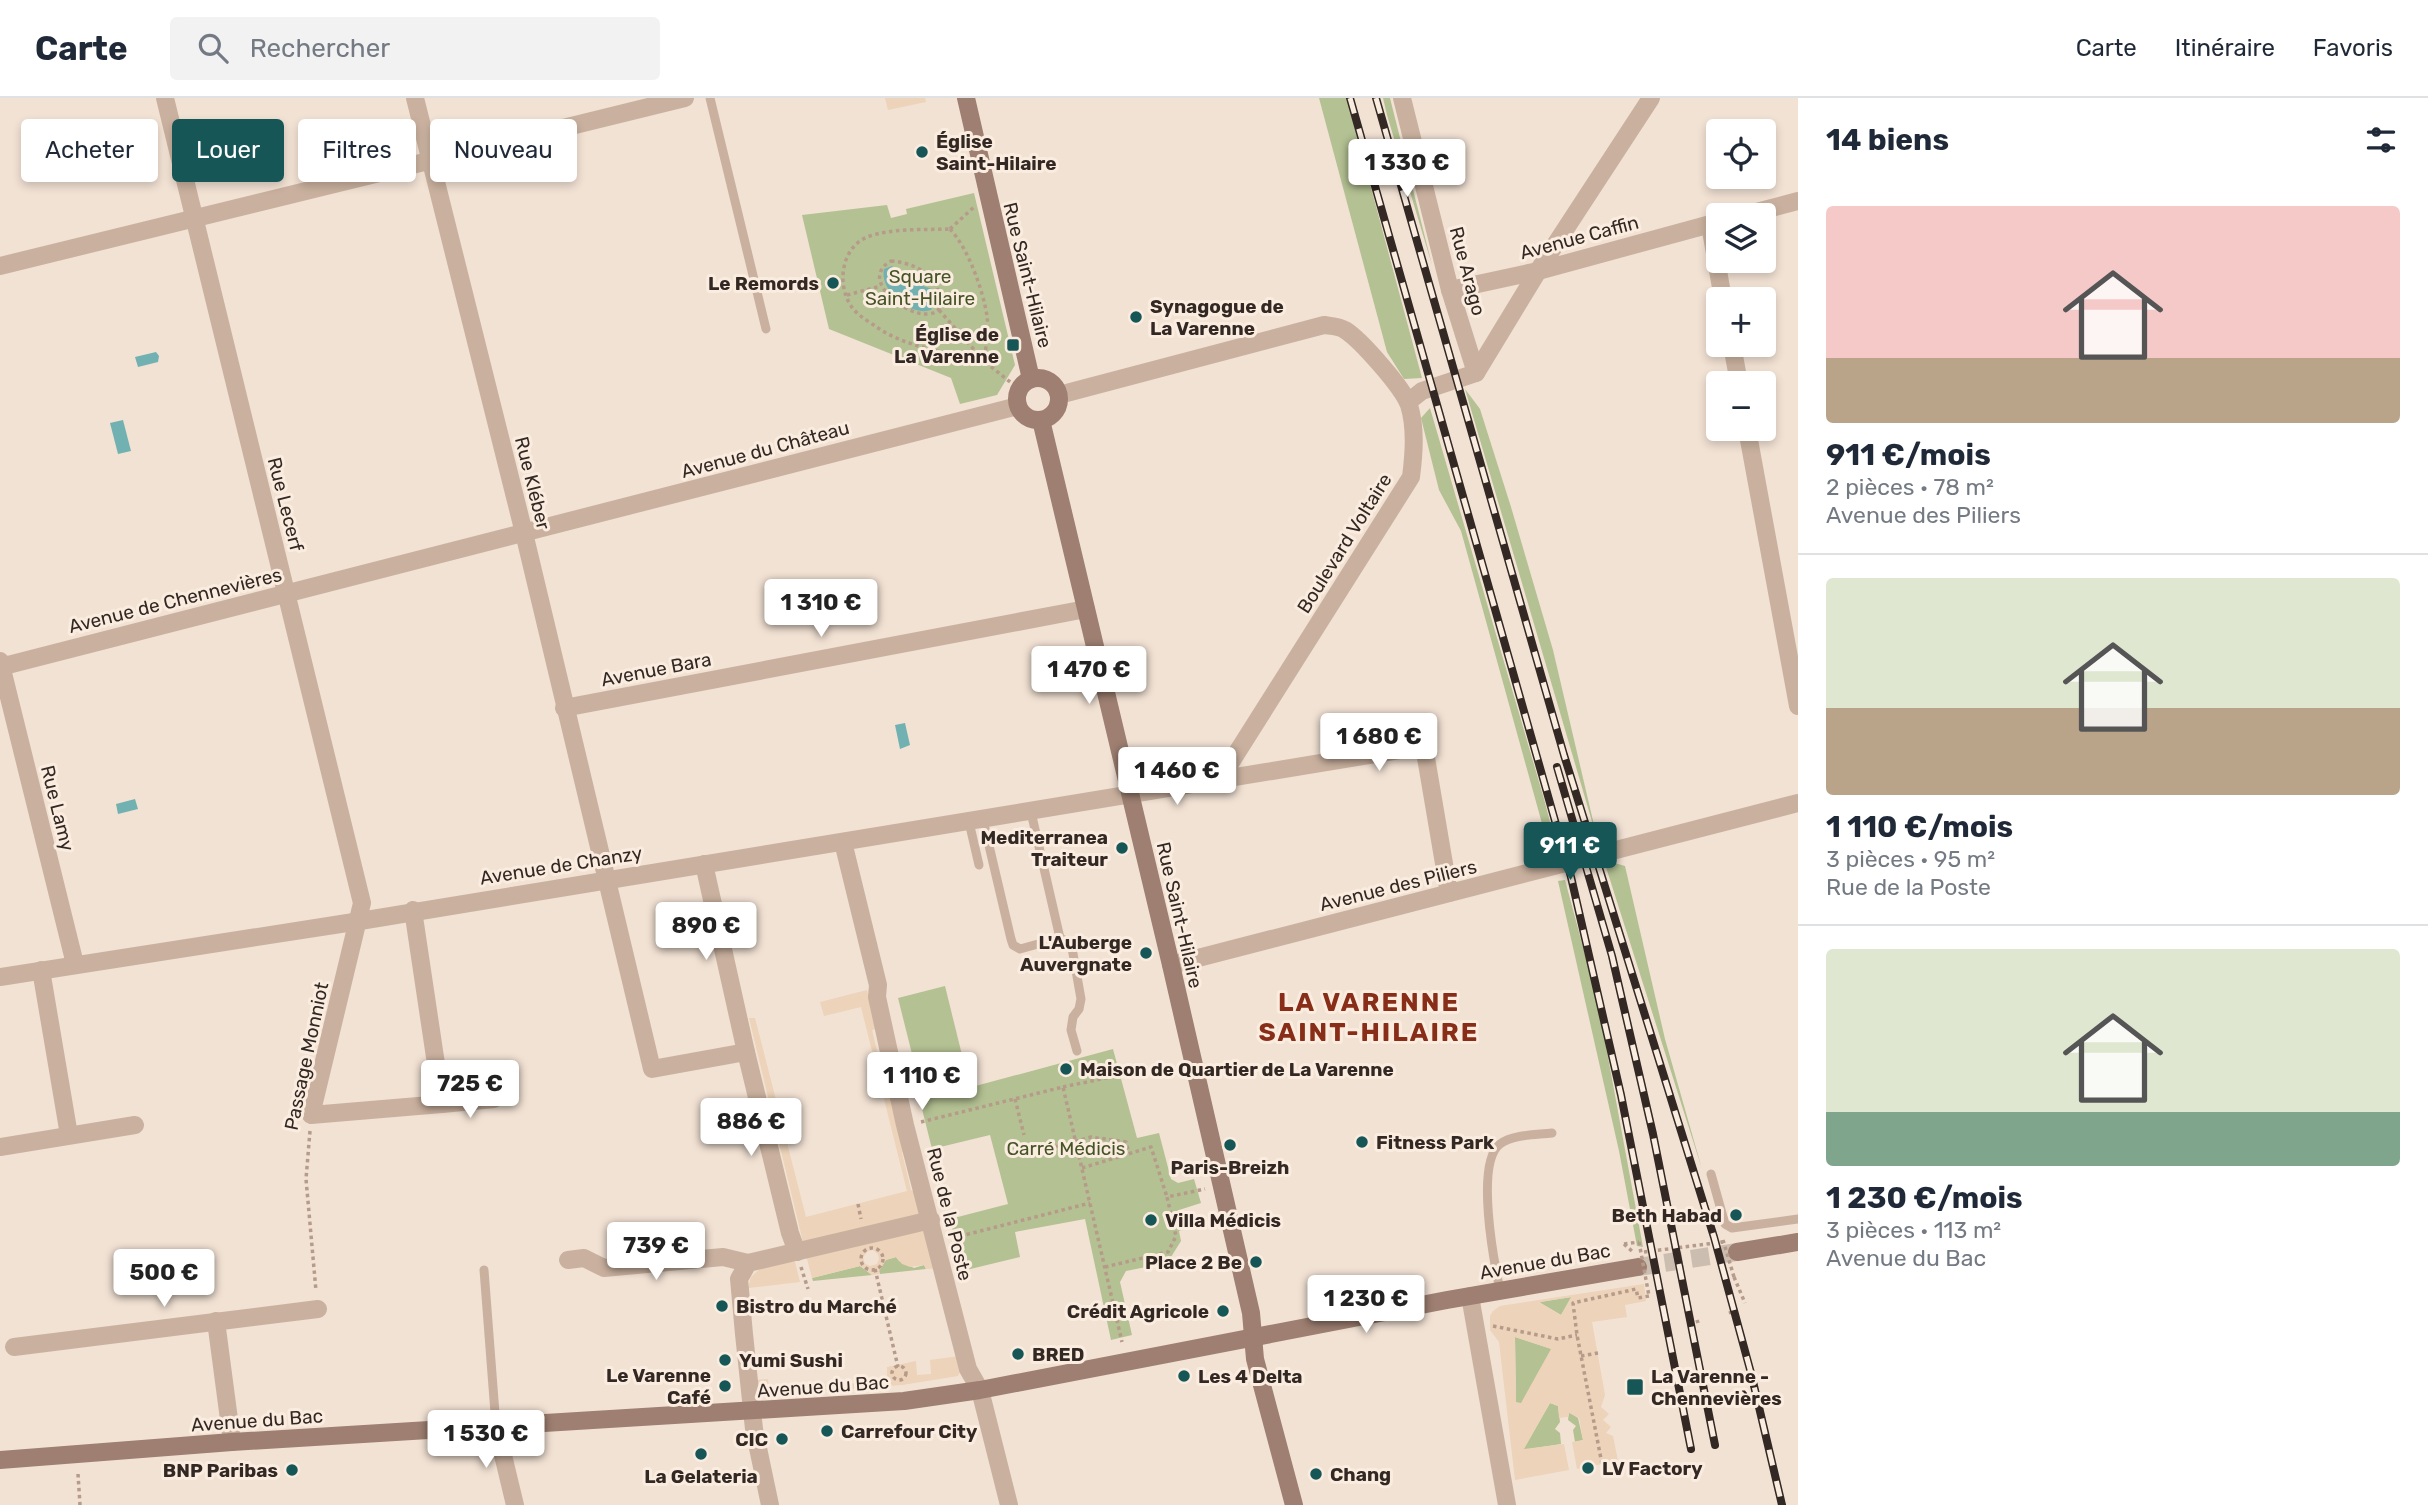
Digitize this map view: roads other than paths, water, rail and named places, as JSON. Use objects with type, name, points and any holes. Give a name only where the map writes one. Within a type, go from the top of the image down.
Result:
[{"type":"main road","name":"Rue Saint-Hilaire","points":[[966,98],[1023,391]]},
{"type":"main road","points":[[1040,378],[1055,386],[1059,395],[1056,411],[1049,418],[1031,419],[1023,414],[1023,391],[1040,378]]},
{"type":"main road","name":"Rue Saint-Hilaire","points":[[1041,420],[1251,1313],[1255,1359],[1294,1505]]},
{"type":"main road","points":[[1737,1252],[1798,1242]]},
{"type":"main road","name":"Avenue du Bac","points":[[0,1460],[232,1442],[905,1401],[980,1390],[1500,1290],[1638,1267]]},
{"type":"street","name":"Rue Lecerf","points":[[165,98],[362,903],[360,921]]},
{"type":"street","name":"Rue Kléber","points":[[415,98],[430,160]]},
{"type":"street","points":[[577,124],[685,98]]},
{"type":"street","name":"Rue Arago","points":[[1402,98],[1450,290],[1476,373]]},
{"type":"street","points":[[1059,395],[1324,325],[1343,328],[1362,345],[1408,402],[1422,391],[1476,373],[1538,271],[1651,98]]},
{"type":"street","points":[[0,266],[430,160]]},
{"type":"street","name":"Rue Kléber","points":[[438,182],[652,1069],[746,1052]]},
{"type":"street","points":[[1776,207],[1798,201]]},
{"type":"street","name":"Avenue Caffin","points":[[1450,290],[1538,271],[1706,225]]},
{"type":"street","name":"Avenue du Château","points":[[524,533],[1023,391]]},
{"type":"street","name":"Boulevard Voltaire","points":[[1219,781],[1411,477],[1413,420],[1408,402]]},
{"type":"street","points":[[1749,441],[1798,706]]},
{"type":"street","name":"Avenue de Chennevières","points":[[0,665],[524,533]]},
{"type":"street","name":"Avenue Bara","points":[[564,708],[1086,609]]},
{"type":"street","name":"Rue Lamy","points":[[0,665],[75,964]]},
{"type":"street","points":[[1130,796],[1424,746],[1449,893]]},
{"type":"street","name":"Avenue de Chanzy","points":[[0,977],[1130,796]]},
{"type":"street","name":"Avenue des Piliers","points":[[1171,965],[1798,803]]},
{"type":"street","name":"Rue de la Poste","points":[[843,842],[877,985],[877,997],[905,1125],[968,1369],[980,1390],[1009,1505]]},
{"type":"street","points":[[704,864],[746,1052],[790,1233],[797,1251]]},
{"type":"street","points":[[413,911],[442,1104],[494,1099]]},
{"type":"street","name":"Passage Monniot","points":[[360,921],[311,1115],[442,1104]]},
{"type":"street","points":[[41,970],[69,1135]]},
{"type":"street","points":[[0,1147],[135,1125]]},
{"type":"street","points":[[568,1260],[584,1258],[604,1268],[723,1257],[748,1263],[931,1220]]},
{"type":"street","points":[[748,1263],[739,1279],[752,1412],[770,1505]]},
{"type":"street","points":[[1470,1296],[1507,1505]]},
{"type":"street","points":[[14,1347],[318,1309]]},
{"type":"street","points":[[216,1321],[232,1442]]},
{"type":"street","points":[[496,1426],[515,1505]]},
{"type":"lane","points":[[710,98],[766,329]]},
{"type":"lane","points":[[1031,812],[1060,938]]},
{"type":"lane","points":[[976,821],[979,865]]},
{"type":"lane","points":[[976,821],[1013,945],[1020,949],[1060,938],[1070,943],[1081,999],[1071,1030],[1077,1051]]},
{"type":"lane","points":[[1500,1290],[1487,1204],[1488,1171],[1492,1152],[1501,1143],[1511,1139],[1552,1133]]},
{"type":"lane","points":[[1711,1174],[1725,1224],[1732,1228],[1798,1219]]},
{"type":"lane","points":[[484,1270],[496,1426]]},
{"type":"water","points":[[892,266],[908,281],[932,289],[937,297],[931,310],[923,311],[906,306],[891,293],[886,285],[884,269]]},
{"type":"water","points":[[156,352],[159,356],[158,362],[138,367],[135,357]]},
{"type":"water","points":[[123,420],[131,451],[118,454],[110,423]]},
{"type":"water","points":[[905,723],[910,745],[900,749],[895,725]]},
{"type":"water","points":[[135,799],[138,809],[118,814],[116,804]]},
{"type":"tunnel","points":[[1638,1267],[1737,1252]]},
{"type":"railway","points":[[1350,98],[1571,877],[1621,1095],[1691,1449]]},
{"type":"railway","points":[[1376,98],[1564,755],[1714,1237],[1751,1373],[1782,1505]]},
{"type":"railway","points":[[1557,767],[1612,956],[1653,1134],[1715,1445]]},
{"type":"place","name":"Église Saint-Hilaire","points":[[922,152]]},
{"type":"place","name":"Le Remords","points":[[833,283]]},
{"type":"place","name":"Synagogue de La Varenne","points":[[1136,317]]},
{"type":"place","name":"Église de La Varenne","points":[[1013,345]]},
{"type":"place","name":"Mediterranea Traiteur","points":[[1122,848]]},
{"type":"place","name":"L'Auberge Auvergnate","points":[[1146,953]]},
{"type":"place","name":"Maison de Quartier de La Varenne","points":[[1066,1069]]},
{"type":"place","name":"Fitness Park","points":[[1362,1142]]},
{"type":"place","name":"Paris-Breizh","points":[[1230,1145]]},
{"type":"place","name":"Beth Habad","points":[[1736,1215]]},
{"type":"place","name":"Villa Médicis","points":[[1151,1220]]},
{"type":"place","name":"Place 2 Be","points":[[1256,1262]]},
{"type":"place","name":"Bistro du Marché","points":[[722,1306]]},
{"type":"place","name":"Crédit Agricole","points":[[1223,1311]]},
{"type":"place","name":"BRED","points":[[1018,1354]]},
{"type":"place","name":"Yumi Sushi","points":[[725,1360]]},
{"type":"place","name":"Les 4 Delta","points":[[1184,1376]]},
{"type":"place","name":"Le Varenne Café","points":[[725,1386]]},
{"type":"place","name":"La Varenne - Chennevières","points":[[1635,1387]]},
{"type":"place","name":"Carrefour City","points":[[827,1431]]},
{"type":"place","name":"CIC","points":[[782,1439]]},
{"type":"place","name":"La Gelateria","points":[[701,1454]]},
{"type":"place","name":"LV Factory","points":[[1588,1468]]},
{"type":"place","name":"BNP Paribas","points":[[292,1470]]},
{"type":"place","name":"Chang","points":[[1316,1474]]},
{"type":"district","name":"LA VARENNE SAINT-HILAIRE","points":[[1369,1017]]},
{"type":"park label","name":"Square Saint-Hilaire","points":[[920,287]]},
{"type":"park label","name":"Carré Médicis","points":[[1066,1148]]}]
